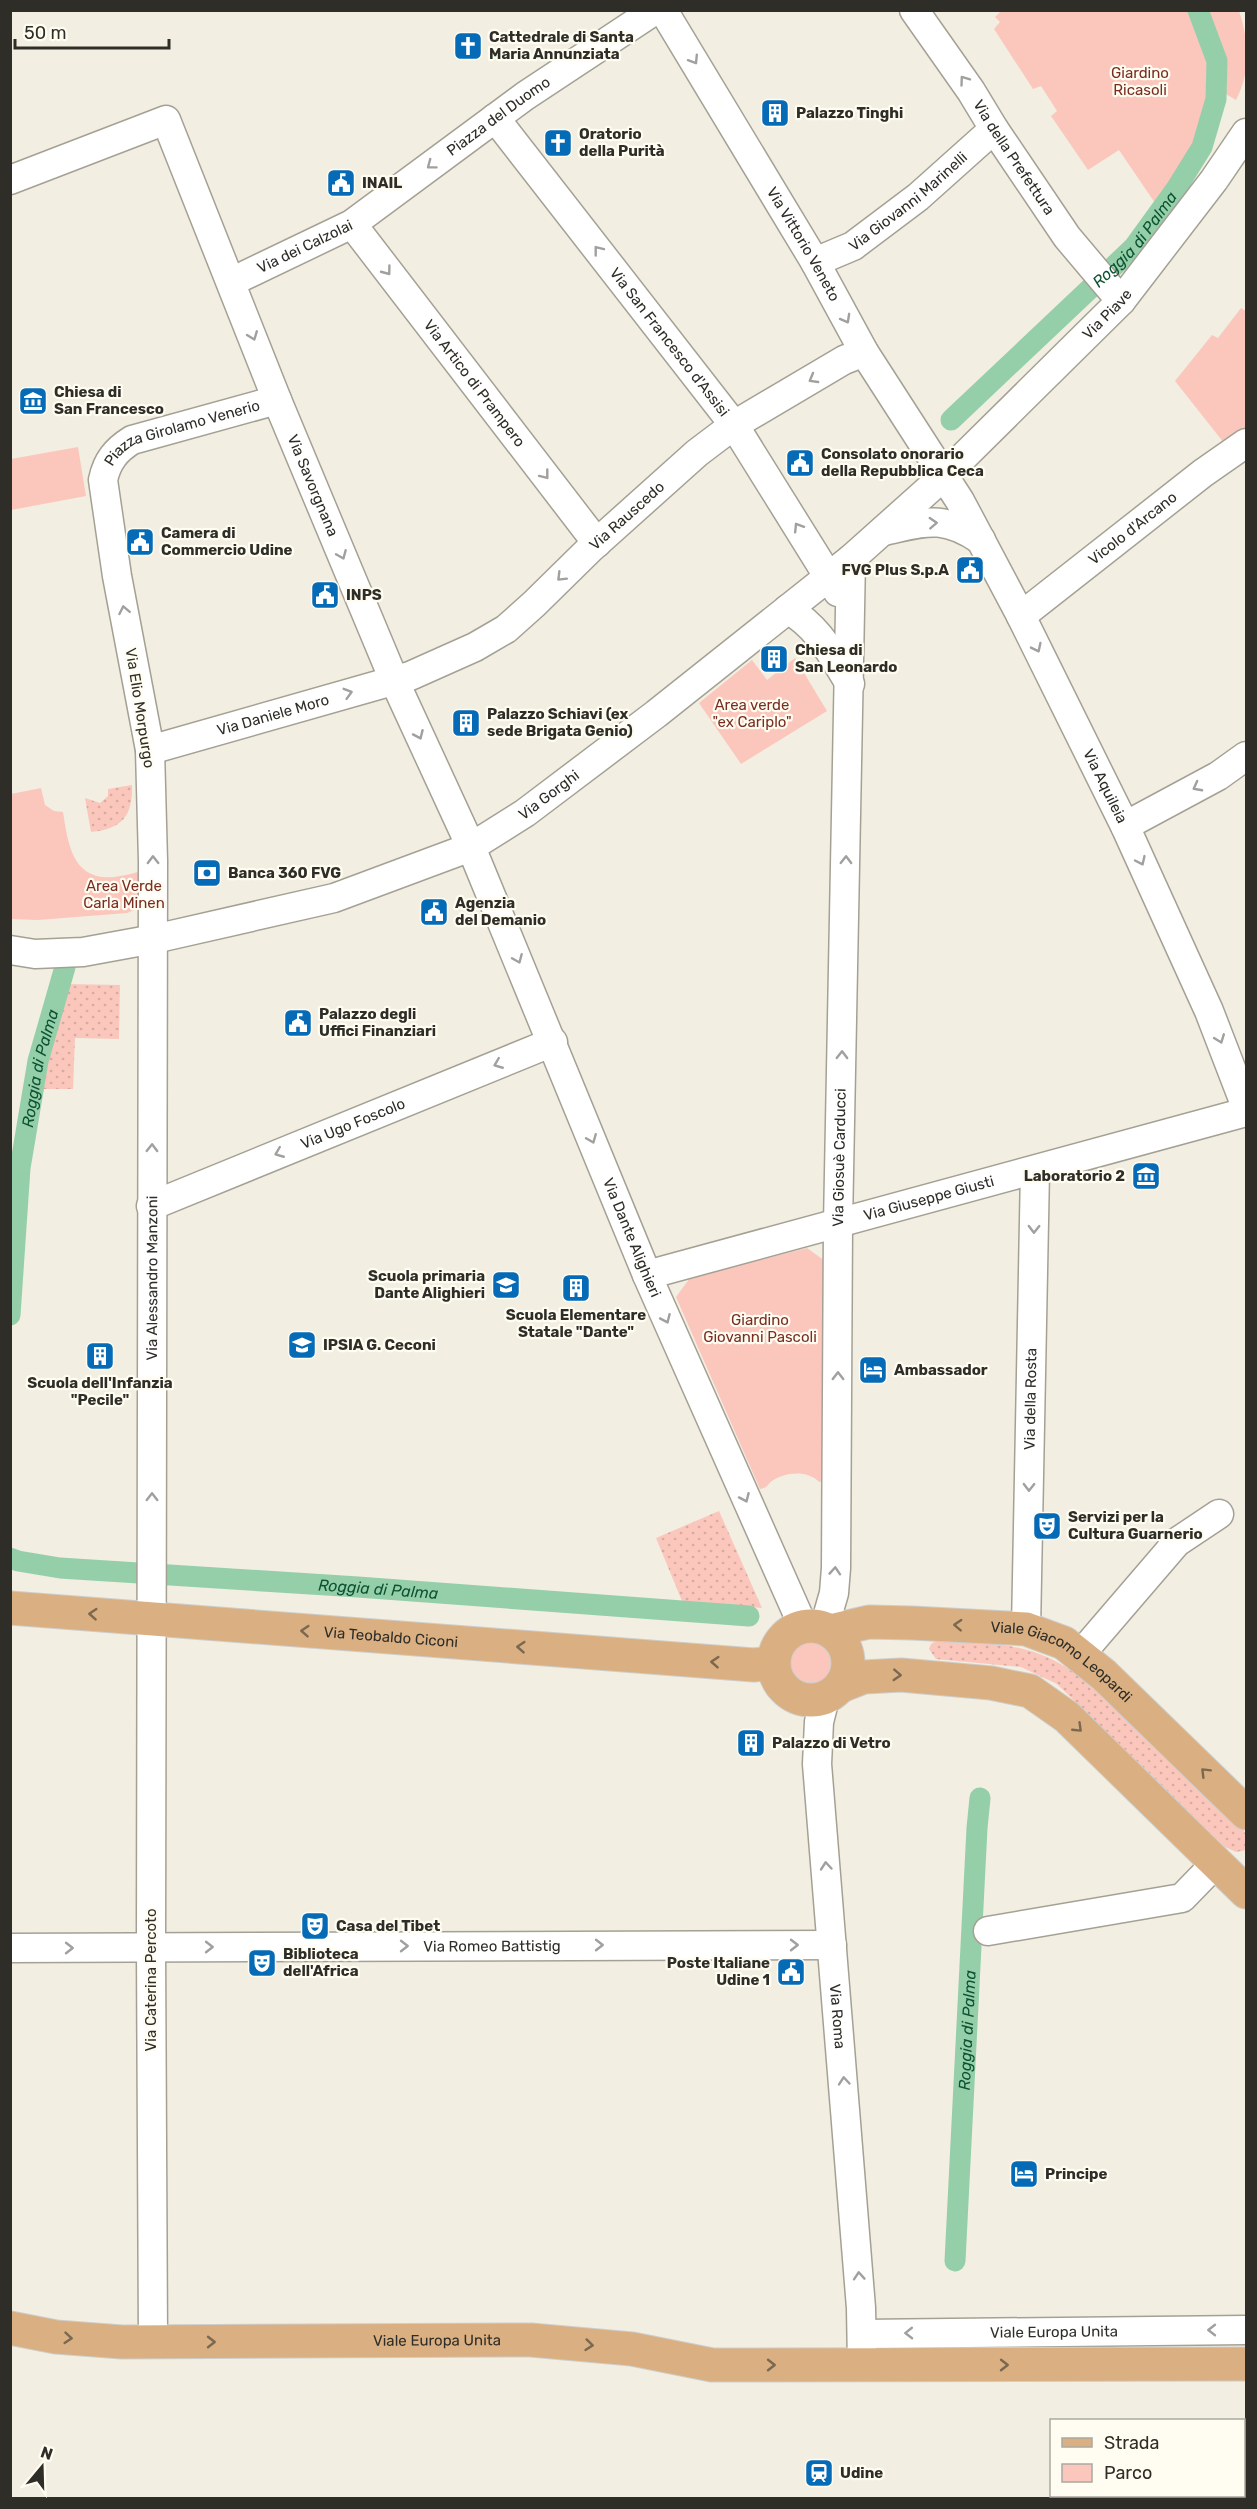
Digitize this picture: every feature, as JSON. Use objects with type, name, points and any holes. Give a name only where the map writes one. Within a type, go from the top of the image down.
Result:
[{"type":"main road","name":"Via Teobaldo Ciconi","points":[[10,1608],[152,1604],[754,1665],[773,1663]]},
{"type":"main road","name":"Viale Giacomo Leopardi","points":[[819,1628],[869,1622],[1026,1629],[1064,1643],[1080,1655],[1246,1814]]},
{"type":"main road","points":[[833,1692],[847,1675],[849,1662],[840,1639],[819,1628],[794,1630],[779,1643],[773,1663],[775,1675],[781,1686],[790,1694],[801,1699],[813,1701],[833,1692],[864,1677],[901,1675],[991,1683],[1030,1691],[1067,1717],[1246,1892]]},
{"type":"main road","name":"Viale Europa Unita","points":[[10,2328],[56,2337],[153,2342],[531,2340],[632,2349],[712,2365],[862,2350],[954,2365],[1246,2364]]},
{"type":"street","name":"Piazza del Duomo","points":[[376,207],[495,118],[655,10]]},
{"type":"street","name":"Via Vittorio Veneto","points":[[663,10],[814,262],[864,352],[945,475]]},
{"type":"street","name":"Via della Prefettura","points":[[914,10],[971,91],[1067,237],[1107,284]]},
{"type":"street","name":"Via San Francesco d'Assisi","points":[[495,118],[735,425],[829,577]]},
{"type":"street","name":"Via Savorgnana","points":[[10,180],[166,120],[277,400],[394,680],[471,847]]},
{"type":"street","name":"Via Giovanni Marinelli","points":[[814,262],[853,246],[918,197],[994,129]]},
{"type":"street","name":"Via Piave","points":[[945,475],[1107,284],[1180,225],[1246,133]]},
{"type":"street","name":"Via dei Calzolai","points":[[231,282],[352,224],[376,207]]},
{"type":"street","name":"Via Artico di Prampero","points":[[352,224],[597,543]]},
{"type":"street","name":"Via Rauscedo","points":[[394,680],[410,676],[476,647],[506,629],[671,475],[735,425],[844,360],[864,352]]},
{"type":"street","name":"Piazza Girolamo Venerio","points":[[103,480],[107,465],[113,456],[121,447],[132,441],[277,400]]},
{"type":"street","name":"Vicolo d'Arcano","points":[[1021,616],[1203,473],[1246,443]]},
{"type":"street","name":"Via Gorghi","points":[[10,950],[53,955],[154,939],[334,898],[471,847],[525,813],[604,754],[851,559],[945,475]]},
{"type":"street","name":"Via Aquileia","points":[[945,475],[1021,616],[1125,826],[1209,1011],[1246,1107]]},
{"type":"street","name":"Via Elio Morpurgo","points":[[103,480],[117,576],[150,750],[154,939]]},
{"type":"street","name":"Via Gorghi","points":[[882,532],[922,523],[946,522],[966,530],[981,540]]},
{"type":"street","name":"Via Giosuè Carducci","points":[[819,1628],[834,1593],[836,1568],[838,1224],[851,559]]},
{"type":"street","points":[[829,577],[850,612]]},
{"type":"street","points":[[788,609],[807,621],[818,632],[850,684]]},
{"type":"street","name":"Via Daniele Moro","points":[[150,750],[394,680]]},
{"type":"street","points":[[1125,826],[1218,776],[1246,756]]},
{"type":"street","name":"Via Dante Alighieri","points":[[471,847],[647,1275],[819,1628]]},
{"type":"street","name":"Via Alessandro Manzoni","points":[[152,1604],[151,1206],[154,939]]},
{"type":"street","name":"Via Ugo Foscolo","points":[[151,1206],[553,1042]]},
{"type":"street","name":"Via Giuseppe Giusti","points":[[647,1275],[1246,1112]]},
{"type":"street","name":"Via della Rosta","points":[[1026,1629],[1035,1170]]},
{"type":"street","points":[[1080,1655],[1177,1542],[1219,1514]]},
{"type":"street","name":"Via Caterina Percoto","points":[[152,1604],[153,2342]]},
{"type":"street","name":"Via Roma","points":[[833,1692],[819,1722],[817,1764],[862,2350]]},
{"type":"street","points":[[988,1931],[1182,1898],[1216,1863]]},
{"type":"street","name":"Via Romeo Battistig","points":[[10,1948],[832,1945]]},
{"type":"street","points":[[1166,2330],[1167,2364]]},
{"type":"street","name":"Viale Europa Unita","points":[[862,2350],[953,2332],[1246,2330]]},
{"type":"street","points":[[953,2332],[947,2339],[944,2349],[945,2357],[954,2365]]},
{"type":"green space","name":"Giardino Ricasoli","points":[[1001,11],[1189,11],[1210,56],[1213,75],[1211,95],[1198,134],[1155,203],[1119,150],[1088,170],[1051,116],[1057,111],[1041,86],[1033,89],[994,29],[1000,22],[995,17]]},
{"type":"green space","points":[[1202,11],[1239,11],[1245,33],[1247,56],[1244,78],[1236,100],[1219,90],[1221,62]]},
{"type":"green space","points":[[1241,308],[1246,311],[1246,438],[1228,448],[1175,381],[1212,335],[1218,338]]},
{"type":"green space","points":[[78,447],[86,496],[11,510],[11,459]]},
{"type":"green space","name":"Area verde \"ex Cariplo\"","points":[[795,658],[827,711],[741,764],[699,703],[752,660],[767,680]]},
{"type":"green space","points":[[132,785],[130,805],[124,819],[111,828],[91,832],[85,798],[100,803],[108,796],[108,789]]},
{"type":"green space","name":"Area Verde Carla Minen","points":[[41,788],[45,805],[54,811],[63,812],[70,847],[75,858],[89,873],[100,877],[114,877],[147,870],[139,908],[127,913],[38,920],[11,919],[11,794]]},
{"type":"green space","points":[[65,984],[120,985],[119,1039],[75,1038],[73,1089],[43,1089],[52,1032]]},
{"type":"green space","name":"Giardino Giovanni Pascoli","points":[[807,1248],[825,1261],[823,1481],[819,1482],[803,1474],[790,1474],[760,1489],[676,1297],[690,1278]]},
{"type":"green space","points":[[719,1511],[762,1608],[682,1601],[656,1538]]},
{"type":"green space","points":[[938,1640],[1019,1648],[1053,1660],[1071,1670],[1090,1684],[1242,1828],[1246,1835],[1246,1850],[1236,1852],[1225,1847],[1057,1684],[1021,1667],[936,1659],[929,1649],[931,1644]]},
{"type":"green space","points":[[812,1641],[828,1648],[835,1664],[828,1680],[812,1687],[796,1680],[789,1664],[796,1648]]},
{"type":"waterway","name":"Roggia di Palma","points":[[951,420],[1134,247],[1176,189],[1202,147],[1216,99],[1217,61],[1198,10]]},
{"type":"waterway","name":"Roggia di Palma","points":[[10,1315],[20,1168],[38,1061],[65,967]]},
{"type":"waterway","name":"Roggia di Palma","points":[[10,1558],[60,1568],[749,1616]]},
{"type":"waterway","name":"Roggia di Palma","points":[[955,2261],[980,1798]]},
{"type":"place","name":"Cattedrale di Santa Maria Annunziata","points":[[468,46]]},
{"type":"place","name":"Palazzo Tinghi","points":[[775,113]]},
{"type":"place","name":"Oratorio della Purità","points":[[558,143]]},
{"type":"place","name":"INAIL","points":[[341,183]]},
{"type":"place","name":"Chiesa di San Francesco","points":[[33,401]]},
{"type":"place","name":"Consolato onorario della Repubblica Ceca","points":[[800,463]]},
{"type":"place","name":"Camera di Commercio Udine","points":[[140,542]]},
{"type":"place","name":"FVG Plus S.p.A","points":[[970,570]]},
{"type":"place","name":"INPS","points":[[325,595]]},
{"type":"place","name":"Chiesa di San Leonardo","points":[[774,659]]},
{"type":"place","name":"Palazzo Schiavi (ex sede Brigata Genio)","points":[[466,723]]},
{"type":"place","name":"Banca 360 FVG","points":[[207,873]]},
{"type":"place","name":"Agenzia del Demanio","points":[[434,912]]},
{"type":"place","name":"Palazzo degli Uffici Finanziari","points":[[298,1023]]},
{"type":"place","name":"Laboratorio 2","points":[[1146,1176]]},
{"type":"place","name":"Scuola primaria Dante Alighieri","points":[[506,1285]]},
{"type":"place","name":"Scuola Elementare Statale \"Dante\"","points":[[576,1288]]},
{"type":"place","name":"IPSIA G. Ceconi","points":[[302,1345]]},
{"type":"place","name":"Scuola dell'Infanzia \"Pecile\"","points":[[100,1356]]},
{"type":"place","name":"Ambassador","points":[[873,1370]]},
{"type":"place","name":"Servizi per la Cultura Guarnerio","points":[[1047,1526]]},
{"type":"place","name":"Palazzo di Vetro","points":[[751,1743]]},
{"type":"place","name":"Casa del Tibet","points":[[315,1926]]},
{"type":"place","name":"Biblioteca dell'Africa","points":[[262,1963]]},
{"type":"place","name":"Poste Italiane Udine 1","points":[[791,1972]]},
{"type":"place","name":"Principe","points":[[1024,2174]]},
{"type":"place","name":"Udine","points":[[819,2473]]}]
